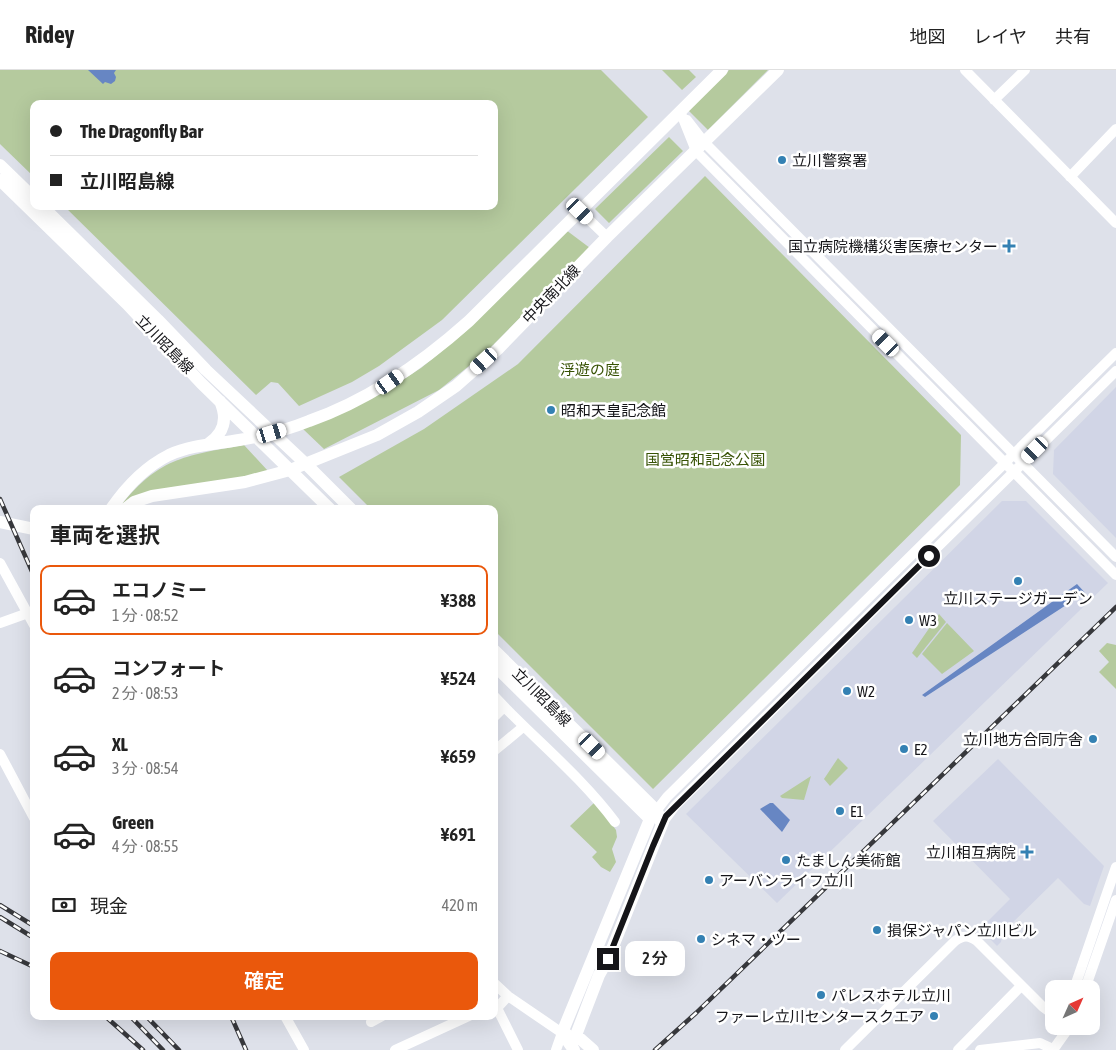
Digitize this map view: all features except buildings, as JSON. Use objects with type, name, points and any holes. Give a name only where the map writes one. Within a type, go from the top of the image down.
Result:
[{"type":"main road","points":[[114,505],[133,482],[161,460],[181,451],[208,444],[272,433],[311,421],[390,382],[425,358],[469,321],[722,70]]},
{"type":"main road","name":"中央南北線","points":[[130,505],[152,496],[245,482],[307,465],[376,435],[418,412],[456,386],[498,349],[607,237],[778,70]]},
{"type":"main road","points":[[0,166],[30,194]]},
{"type":"main road","name":"立川昭島線","points":[[0,180],[30,209]]},
{"type":"main road","name":"立川昭島線","points":[[31,210],[127,304],[326,505]]},
{"type":"main road","name":"立川昭島線","points":[[46,210],[347,505]]},
{"type":"main road","points":[[208,444],[218,436],[223,425],[225,414],[220,400]]},
{"type":"main road","points":[[0,522],[30,528]]},
{"type":"main road","name":"立川昭島線","points":[[498,654],[653,814]]},
{"type":"main road","name":"立川昭島線","points":[[498,669],[663,822]]},
{"type":"main road","points":[[572,1049],[562,1033],[653,814]]},
{"type":"main road","points":[[593,1050],[576,1035],[663,822]]},
{"type":"street","points":[[965,70],[1116,223]]},
{"type":"street","points":[[994,100],[1024,70]]},
{"type":"street","points":[[680,111],[700,147],[1013,472],[1116,575]]},
{"type":"street","points":[[1070,177],[1116,129]]},
{"type":"street","points":[[700,147],[1116,556]]},
{"type":"street","points":[[580,211],[607,237]]},
{"type":"street","points":[[653,814],[667,797],[1116,353]]},
{"type":"street","points":[[663,822],[675,806],[1116,371]]},
{"type":"street","points":[[0,562],[30,617]]},
{"type":"street","points":[[0,623],[28,613]]},
{"type":"street","points":[[498,700],[597,798],[615,822]]},
{"type":"street","points":[[498,712],[504,707]]},
{"type":"street","points":[[498,748],[523,727]]},
{"type":"street","points":[[0,754],[30,810]]},
{"type":"street","points":[[1077,980],[1116,867]]},
{"type":"street","points":[[1088,980],[1116,900]]},
{"type":"street","points":[[845,1050],[955,941],[962,937],[970,937],[977,941],[1045,1009]]},
{"type":"street","points":[[962,1049],[1021,986]]},
{"type":"street","points":[[498,987],[508,996],[562,1033],[576,1035],[572,1049]]},
{"type":"street","points":[[498,1005],[508,996]]},
{"type":"street","points":[[498,1013],[518,1050]]},
{"type":"street","points":[[287,1020],[304,1050]]},
{"type":"street","points":[[371,1022],[375,1020]]},
{"type":"street","points":[[395,1050],[460,1020]]},
{"type":"street","points":[[556,1050],[562,1033]]},
{"type":"street","points":[[980,1050],[1040,1043],[1055,1047],[1064,1035]]},
{"type":"shaded area","points":[[1116,387],[1116,538],[1053,474],[1054,450]]},
{"type":"shaded area","points":[[1002,501],[1026,501],[1108,583],[777,903],[686,814]]},
{"type":"shaded area","name":"立川相互病院","points":[[998,759],[1104,866],[1090,906],[1084,904],[1058,878],[1003,932],[1001,942],[997,946],[980,929],[1010,899],[933,821]]},
{"type":"green space","points":[[0,70],[601,70],[648,117],[442,320],[379,366],[352,382],[299,406],[278,383],[271,382],[256,395],[68,210],[498,210],[498,100],[30,100],[30,173],[0,144]]},
{"type":"green space","points":[[662,70],[689,70],[696,77],[682,90]]},
{"type":"green space","points":[[729,70],[768,70],[708,130],[688,110]]},
{"type":"green space","points":[[669,137],[683,151],[609,223],[595,209]]},
{"type":"green space","name":"国営昭和記念公園","points":[[705,176],[961,435],[960,485],[653,789],[498,634],[498,505],[367,505],[339,477],[424,429],[518,364]]},
{"type":"green space","points":[[566,230],[590,248],[484,354],[439,390],[324,449],[303,429],[387,390],[421,368],[465,332]]},
{"type":"green space","points":[[244,445],[268,471],[134,505],[121,505],[132,492],[159,469],[173,462],[204,452]]},
{"type":"green space","points":[[939,614],[946,622],[917,658],[912,653]]},
{"type":"green space","points":[[947,623],[974,651],[942,674],[922,654]]},
{"type":"green space","points":[[1107,643],[1116,645],[1116,689],[1099,672],[1109,662],[1099,651]]},
{"type":"green space","points":[[838,758],[848,768],[830,786],[824,779]]},
{"type":"green space","points":[[811,776],[804,800],[782,798],[780,796]]},
{"type":"green space","points":[[595,802],[616,830],[617,837],[612,849],[616,862],[610,872],[601,867],[592,857],[597,852],[570,826]]},
{"type":"water","points":[[88,70],[116,70],[114,73],[115,81],[111,84],[105,82],[103,84]]},
{"type":"water","points":[[1077,584],[1088,596],[1083,599],[1080,596],[925,697],[922,695]]},
{"type":"water","points":[[773,803],[790,820],[782,832],[760,809]]},
{"type":"railway","points":[[0,499],[30,567]]},
{"type":"railway","points":[[655,1050],[696,1013],[1116,607]]},
{"type":"railway","points":[[0,905],[30,924]]},
{"type":"railway","points":[[0,917],[30,936]]},
{"type":"railway","points":[[0,951],[30,965]]},
{"type":"railway","points":[[109,1020],[143,1050]]},
{"type":"railway","points":[[134,1020],[163,1050]]},
{"type":"railway","points":[[150,1020],[179,1050]]},
{"type":"railway","points":[[233,1020],[246,1050]]},
{"type":"place","name":"立川警察署","points":[[782,160]]},
{"type":"place","name":"国立病院機構災害医療センター","points":[[1009,246]]},
{"type":"place","name":"昭和天皇記念館","points":[[551,410]]},
{"type":"place","name":"立川ステージガーデン","points":[[1018,581]]},
{"type":"place","name":"W3","points":[[909,620]]},
{"type":"place","name":"W2","points":[[847,691]]},
{"type":"place","name":"立川地方合同庁舎","points":[[1093,739]]},
{"type":"place","name":"E2","points":[[904,749]]},
{"type":"place","name":"E1","points":[[840,811]]},
{"type":"place","name":"立川相互病院","points":[[1027,852]]},
{"type":"place","name":"たましん美術館","points":[[786,860]]},
{"type":"place","name":"アーバンライフ立川","points":[[709,880]]},
{"type":"place","name":"損保ジャパン立川ビル","points":[[877,930]]},
{"type":"place","name":"シネマ・ツー","points":[[701,939]]},
{"type":"place","name":"パレスホテル立川","points":[[821,995]]},
{"type":"place","name":"ファーレ立川センタースクエア","points":[[934,1016]]},
{"type":"route","points":[[608,959],[666,816],[929,556]]},
{"type":"park label","name":"浮遊の庭","points":[[590,369]]}]
